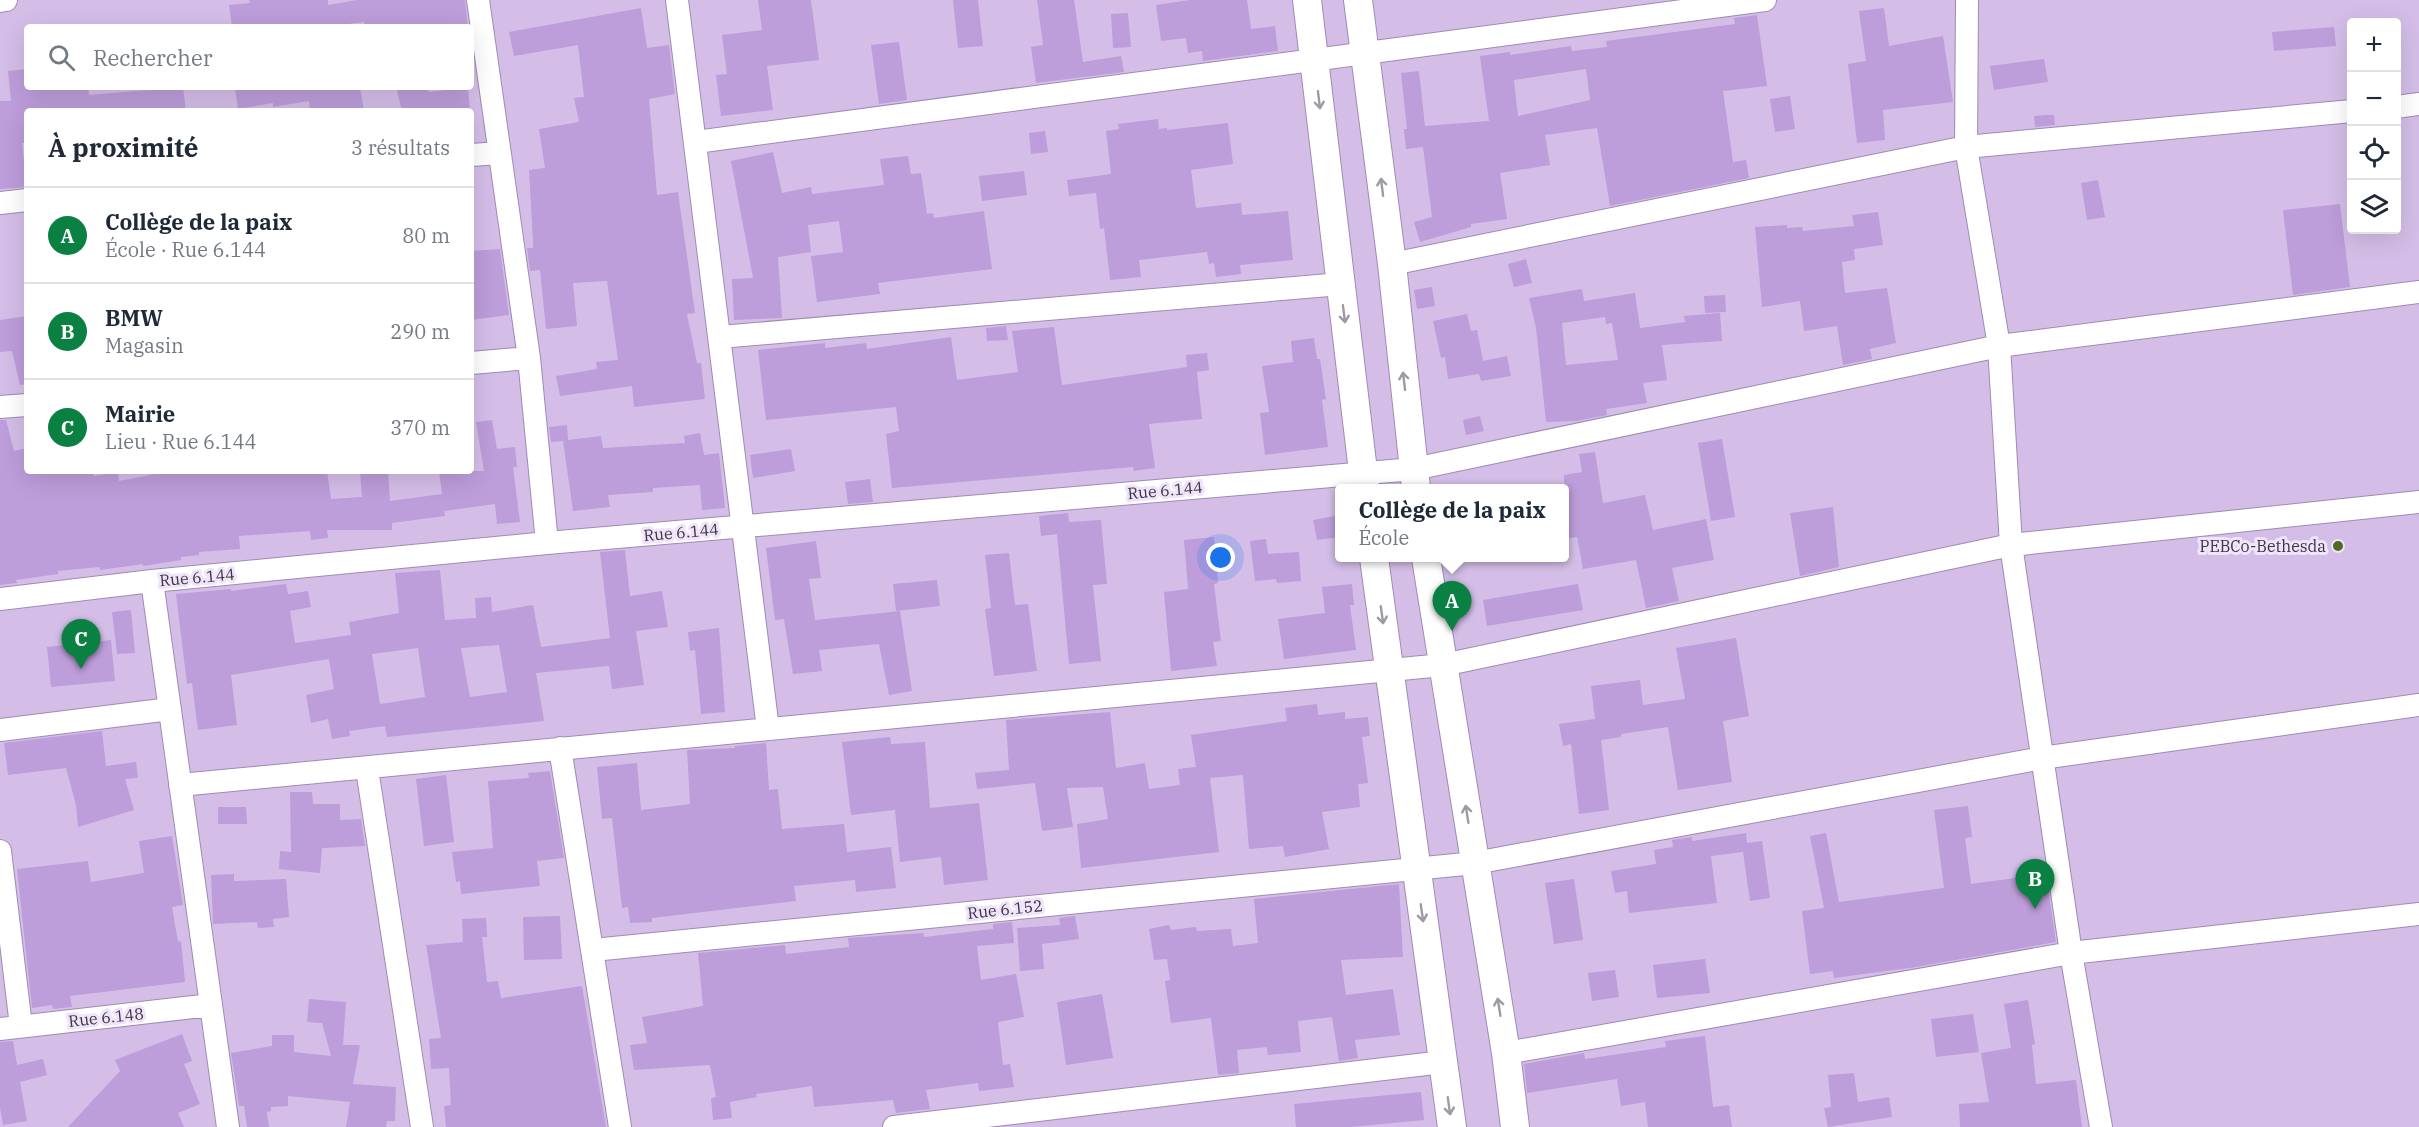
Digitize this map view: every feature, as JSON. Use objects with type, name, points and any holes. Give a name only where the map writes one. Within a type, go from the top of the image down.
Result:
[{"type":"main road","points":[[1307,0],[1364,481]]},
{"type":"main road","points":[[1358,0],[1392,264],[1415,479]]},
{"type":"main road","points":[[1375,562],[1452,1127]]},
{"type":"main road","points":[[1427,562],[1506,1053],[1515,1127]]},
{"type":"street","points":[[0,1],[6,0]]},
{"type":"street","points":[[478,0],[529,358],[547,543]]},
{"type":"street","points":[[677,0],[768,729]]},
{"type":"street","points":[[696,142],[1765,0]]},
{"type":"street","points":[[1967,0],[1966,147],[1999,346],[2011,545],[2072,953],[2101,1127]]},
{"type":"street","points":[[2401,106],[2419,104]]},
{"type":"street","points":[[1392,264],[1966,147],[2347,111]]},
{"type":"street","points":[[474,155],[500,153]]},
{"type":"street","points":[[0,203],[24,200]]},
{"type":"street","points":[[720,337],[1341,284]]},
{"type":"street","name":"Rue 6.144","points":[[0,599],[152,581],[547,543],[1415,479],[1999,346],[2419,292]]},
{"type":"street","points":[[474,363],[529,358]]},
{"type":"street","points":[[0,407],[24,405]]},
{"type":"street","points":[[180,785],[1389,672],[1443,665],[2011,545],[2419,502]]},
{"type":"street","points":[[152,581],[228,1127]]},
{"type":"street","name":"Rue 6.152","points":[[593,950],[1475,863],[2042,758],[2419,705]]},
{"type":"street","points":[[0,730],[170,709]]},
{"type":"street","points":[[560,748],[620,1127]]},
{"type":"street","points":[[367,769],[422,1127]]},
{"type":"street","points":[[0,851],[10,1028]]},
{"type":"street","points":[[1506,1053],[2072,953],[2419,914]]},
{"type":"street","name":"Rue 6.148","points":[[10,1028],[211,1005]]},
{"type":"street","points":[[894,1127],[1443,1062]]},
{"type":"building","points":[[249,0],[328,0],[328,5],[357,0],[465,0],[468,24],[364,24],[364,22],[232,24],[229,5],[250,3]]},
{"type":"building","points":[[758,0],[811,0],[819,60],[767,66],[773,110],[721,116],[716,75],[727,74],[722,35],[762,30]]},
{"type":"building","points":[[953,0],[978,0],[983,46],[958,48]]},
{"type":"building","points":[[1037,0],[1074,0],[1083,62],[1121,56],[1124,72],[1036,83],[1031,47],[1043,45]]},
{"type":"building","points":[[1190,0],[1247,0],[1251,29],[1275,26],[1278,51],[1203,61],[1202,51],[1188,53],[1186,38],[1161,41],[1156,5]]},
{"type":"building","points":[[641,8],[647,48],[669,45],[675,94],[649,99],[657,195],[678,192],[695,313],[687,314],[697,363],[701,363],[705,399],[634,407],[632,386],[560,396],[556,376],[597,369],[596,362],[618,360],[607,281],[573,283],[577,326],[546,329],[540,270],[530,271],[527,248],[533,248],[529,170],[545,168],[539,129],[579,122],[574,98],[584,97],[578,45],[514,56],[509,32]]},
{"type":"building","points":[[1884,8],[1889,46],[1943,36],[1953,102],[1883,110],[1885,140],[1857,143],[1848,64],[1866,61],[1859,11]]},
{"type":"building","points":[[1128,13],[1131,47],[1113,48],[1111,14]]},
{"type":"building","points":[[1757,15],[1767,86],[1723,91],[1733,162],[1746,160],[1749,178],[1610,206],[1597,128],[1545,135],[1550,165],[1500,173],[1507,219],[1471,224],[1471,227],[1420,242],[1414,222],[1432,217],[1423,147],[1406,149],[1404,129],[1407,129],[1401,73],[1419,71],[1425,126],[1489,121],[1480,56],[1510,52],[1510,55],[1571,46],[1572,51],[1607,47],[1606,41],[1735,24],[1734,18]],"holes":[[[1586,69],[1590,100],[1518,116],[1514,80]]]},
{"type":"building","points":[[2334,27],[2336,46],[2274,51],[2272,32]]},
{"type":"building","points":[[899,42],[907,100],[879,104],[871,45]]},
{"type":"building","points":[[2044,59],[2048,82],[1994,90],[1990,66]]},
{"type":"building","points":[[24,69],[24,90],[88,90],[89,95],[148,90],[183,90],[186,108],[24,108],[24,143],[22,143],[24,187],[0,189],[0,101],[11,101],[8,71]]},
{"type":"building","points":[[235,90],[360,90],[364,108],[310,108],[309,101],[273,107],[273,103],[238,108]]},
{"type":"building","points":[[397,90],[429,90],[429,92],[468,90],[470,108],[401,108]]},
{"type":"building","points":[[1790,96],[1795,129],[1775,132],[1770,99]]},
{"type":"building","points":[[2054,115],[2055,125],[2035,127],[2034,116]]},
{"type":"building","points":[[1158,119],[1159,129],[1167,128],[1167,130],[1228,123],[1233,164],[1191,170],[1196,208],[1241,203],[1242,215],[1288,211],[1293,260],[1240,265],[1241,274],[1216,277],[1214,263],[1209,264],[1207,252],[1139,260],[1141,277],[1110,280],[1104,228],[1100,229],[1096,193],[1069,196],[1067,180],[1111,174],[1106,131],[1119,129],[1118,124]]},
{"type":"building","points":[[1045,131],[1048,152],[1031,154],[1029,133]]},
{"type":"building","points":[[773,152],[782,193],[811,187],[812,194],[884,185],[880,159],[908,156],[911,174],[921,173],[927,214],[933,213],[934,218],[984,211],[992,269],[878,283],[880,294],[817,302],[811,256],[843,252],[839,221],[808,225],[811,252],[778,257],[782,318],[734,320],[732,279],[753,278],[731,161]]},
{"type":"building","points":[[1024,171],[1027,195],[982,201],[979,176]]},
{"type":"building","points":[[2098,180],[2105,217],[2087,220],[2081,183]]},
{"type":"building","points":[[2340,204],[2350,287],[2293,295],[2283,210]]},
{"type":"building","points":[[1878,212],[1883,245],[1854,249],[1855,260],[1842,262],[1845,293],[1887,288],[1896,343],[1870,349],[1872,359],[1843,365],[1837,326],[1804,331],[1800,301],[1762,307],[1755,227],[1787,225],[1787,228],[1802,227],[1803,231],[1854,226],[1852,215]]},
{"type":"building","points":[[500,249],[509,315],[474,320],[474,251]]},
{"type":"building","points":[[1526,259],[1532,283],[1514,287],[1508,264]]},
{"type":"building","points":[[1432,287],[1435,306],[1417,309],[1414,290]]},
{"type":"building","points":[[1582,289],[1584,301],[1635,293],[1640,328],[1685,322],[1684,316],[1720,313],[1722,341],[1662,345],[1667,380],[1643,383],[1647,403],[1606,409],[1607,415],[1576,421],[1546,422],[1536,328],[1529,298]],"holes":[[[1605,317],[1606,324],[1612,323],[1618,360],[1566,365],[1562,323]]]},
{"type":"building","points":[[1725,295],[1726,312],[1705,313],[1704,296]]},
{"type":"building","points":[[1467,314],[1471,331],[1477,330],[1483,361],[1507,356],[1511,376],[1481,381],[1479,374],[1448,379],[1445,357],[1441,358],[1433,321]]},
{"type":"building","points":[[24,316],[24,384],[20,385],[12,351],[0,352],[0,320]]},
{"type":"building","points":[[1006,326],[1008,340],[987,341],[986,328]]},
{"type":"building","points":[[1054,327],[1062,385],[1187,367],[1186,355],[1207,353],[1209,370],[1197,372],[1202,419],[1149,424],[1155,468],[1134,471],[1133,467],[892,488],[886,434],[899,431],[896,407],[766,420],[758,350],[825,343],[825,348],[866,343],[867,349],[951,337],[957,380],[1018,372],[1012,331]]},
{"type":"building","points":[[1314,338],[1317,359],[1320,359],[1326,399],[1322,400],[1328,447],[1265,455],[1260,413],[1269,412],[1262,366],[1293,362],[1291,341]]},
{"type":"building","points":[[1480,416],[1484,431],[1466,435],[1463,420]]},
{"type":"building","points":[[0,420],[6,420],[14,451],[24,449],[24,474],[94,474],[94,476],[118,474],[119,481],[155,474],[327,474],[331,499],[362,497],[360,474],[388,474],[390,501],[442,494],[439,474],[474,474],[474,471],[484,471],[476,422],[492,420],[497,449],[515,447],[517,467],[513,467],[520,522],[497,524],[495,504],[444,511],[445,516],[392,523],[392,530],[327,530],[328,538],[311,540],[310,531],[239,536],[240,549],[199,552],[199,555],[181,557],[181,560],[143,566],[143,564],[100,570],[99,567],[58,571],[58,574],[16,580],[17,583],[0,585]]},
{"type":"building","points":[[567,425],[568,440],[601,436],[603,448],[685,443],[684,436],[700,433],[704,455],[719,453],[725,508],[702,510],[700,485],[653,488],[653,492],[608,495],[610,507],[573,511],[563,441],[551,442],[549,427]]},
{"type":"building","points":[[1722,439],[1735,517],[1711,521],[1698,443]]},
{"type":"building","points":[[791,449],[795,471],[753,478],[750,455]]},
{"type":"building","points":[[1595,452],[1603,503],[1645,495],[1653,530],[1706,519],[1714,560],[1672,568],[1679,601],[1646,608],[1636,560],[1583,569],[1577,537],[1569,538],[1569,484],[1564,484],[1564,475],[1582,472],[1579,454]]},
{"type":"building","points":[[870,479],[873,502],[848,504],[845,482]]},
{"type":"building","points":[[1833,507],[1839,567],[1800,576],[1790,513]]},
{"type":"building","points":[[1068,513],[1069,522],[1101,520],[1107,584],[1093,585],[1101,661],[1069,664],[1057,534],[1041,536],[1039,516]]},
{"type":"building","points":[[1335,516],[1335,538],[1317,540],[1313,520]]},
{"type":"building","points":[[1214,537],[1218,583],[1214,584],[1221,641],[1213,642],[1217,666],[1171,671],[1164,592],[1188,589],[1184,540]]},
{"type":"building","points":[[1266,539],[1268,554],[1299,552],[1301,581],[1277,583],[1276,579],[1255,581],[1250,541]]},
{"type":"building","points":[[816,541],[821,578],[809,579],[815,620],[900,611],[912,691],[889,695],[879,644],[819,650],[822,671],[793,674],[784,619],[775,620],[766,548]]},
{"type":"building","points":[[625,550],[630,596],[662,591],[668,627],[636,631],[644,685],[612,689],[609,666],[536,673],[544,721],[387,737],[385,726],[349,731],[350,736],[332,739],[328,719],[311,723],[306,695],[334,689],[329,659],[231,675],[237,725],[198,730],[192,683],[187,684],[176,594],[231,589],[231,591],[286,584],[288,594],[308,591],[311,607],[290,611],[295,643],[351,635],[349,622],[399,613],[395,573],[440,570],[445,620],[476,618],[475,598],[491,597],[492,612],[533,605],[541,647],[610,638],[600,552]],"holes":[[[499,645],[507,692],[470,697],[461,648]],[[418,648],[425,697],[380,704],[372,654]]]},
{"type":"building","points":[[1009,553],[1015,605],[1028,604],[1037,671],[994,676],[985,609],[991,608],[985,555]]},
{"type":"building","points":[[937,580],[940,606],[896,611],[893,584]]},
{"type":"building","points":[[1352,584],[1354,605],[1350,605],[1356,650],[1284,659],[1278,619],[1325,613],[1322,587]]},
{"type":"building","points":[[1578,584],[1583,610],[1487,626],[1483,600]]},
{"type":"building","points":[[131,610],[135,653],[117,654],[112,612]]},
{"type":"building","points":[[719,628],[725,712],[701,714],[695,650],[690,651],[688,632]]},
{"type":"building","points":[[1736,638],[1749,716],[1723,721],[1732,782],[1678,790],[1668,727],[1621,734],[1621,737],[1601,740],[1609,810],[1579,814],[1571,744],[1563,746],[1559,724],[1595,719],[1591,686],[1640,680],[1643,705],[1685,699],[1676,648]]},
{"type":"building","points":[[111,640],[115,681],[51,687],[47,647]]},
{"type":"building","points":[[1317,704],[1318,715],[1345,712],[1345,719],[1368,717],[1370,736],[1362,737],[1368,783],[1358,784],[1360,807],[1322,812],[1329,849],[1285,857],[1283,846],[1249,849],[1243,775],[1210,778],[1219,852],[1081,868],[1077,824],[1108,819],[1103,787],[1067,788],[1073,827],[1042,831],[1035,783],[977,789],[975,773],[1009,770],[1006,720],[1110,712],[1116,768],[1145,763],[1149,789],[1180,785],[1178,769],[1196,767],[1191,735],[1287,721],[1285,708]]},
{"type":"building","points":[[102,731],[106,766],[136,762],[138,778],[125,779],[134,810],[78,827],[76,805],[66,768],[8,775],[4,743]]},
{"type":"building","points":[[890,737],[891,744],[925,742],[930,808],[979,803],[988,880],[944,885],[941,857],[900,862],[895,810],[851,815],[842,742]]},
{"type":"building","points":[[766,743],[769,790],[778,789],[782,829],[844,824],[847,852],[891,847],[896,888],[856,892],[855,880],[794,886],[796,901],[652,918],[652,922],[630,923],[628,907],[622,908],[612,818],[602,819],[597,767],[637,763],[641,810],[690,804],[687,750],[735,748],[735,746]]},
{"type":"building","points":[[550,771],[564,858],[537,861],[540,886],[461,894],[460,881],[456,882],[452,852],[493,848],[488,781],[529,778],[528,773]]},
{"type":"building","points":[[446,775],[454,842],[424,846],[416,779]]},
{"type":"building","points":[[290,792],[312,792],[313,804],[340,804],[340,820],[361,819],[365,846],[322,848],[320,873],[279,869],[280,851],[291,852]]},
{"type":"building","points":[[1968,806],[1972,837],[1965,838],[1971,884],[2046,874],[2056,942],[1916,967],[1834,978],[1833,971],[1810,974],[1802,911],[1824,908],[1810,836],[1826,833],[1839,902],[1944,888],[1934,810]]},
{"type":"building","points":[[218,807],[246,807],[247,824],[218,824]]},
{"type":"building","points":[[1746,833],[1747,843],[1762,841],[1770,898],[1750,901],[1743,852],[1711,856],[1717,903],[1629,913],[1627,891],[1615,893],[1611,871],[1656,864],[1654,850],[1673,847],[1672,840],[1692,837],[1692,841]]},
{"type":"building","points":[[172,836],[183,905],[172,907],[178,942],[181,941],[185,982],[70,996],[72,1007],[53,1009],[52,1005],[32,1008],[17,869],[88,861],[91,882],[144,873],[139,841]]},
{"type":"building","points":[[234,874],[234,881],[286,879],[289,917],[273,919],[274,927],[258,928],[257,922],[213,924],[211,875]]},
{"type":"building","points":[[1574,879],[1583,940],[1554,944],[1545,883]]},
{"type":"building","points":[[1399,884],[1403,957],[1341,960],[1346,995],[1393,989],[1400,1035],[1355,1040],[1358,1058],[1339,1061],[1332,1017],[1298,1021],[1301,1052],[1268,1055],[1267,1047],[1237,1050],[1239,1073],[1218,1075],[1211,1018],[1171,1023],[1165,981],[1170,980],[1167,959],[1154,960],[1149,929],[1169,925],[1171,930],[1196,927],[1197,931],[1231,929],[1233,946],[1258,943],[1254,899]]},
{"type":"building","points":[[560,916],[562,959],[524,960],[523,917]]},
{"type":"building","points":[[1075,916],[1079,939],[1042,944],[1044,969],[1020,971],[1017,928],[1060,925],[1059,918]]},
{"type":"building","points":[[486,918],[487,937],[482,937],[487,982],[498,981],[501,998],[582,986],[606,1127],[446,1127],[444,1106],[451,1105],[449,1068],[431,1069],[429,1039],[441,1038],[426,945],[463,942],[462,919]]},
{"type":"building","points":[[1012,922],[1014,943],[977,946],[981,980],[1016,974],[1024,1017],[998,1022],[1003,1065],[1010,1064],[1014,1087],[979,1091],[978,1083],[926,1090],[930,1109],[896,1113],[893,1100],[814,1107],[812,1086],[756,1094],[757,1097],[730,1102],[732,1118],[713,1120],[711,1098],[716,1097],[710,1065],[634,1070],[630,1045],[647,1043],[642,1017],[703,1006],[698,953],[785,945],[786,954],[849,947],[848,938],[923,933],[924,937],[993,929],[993,924]]},
{"type":"building","points":[[1705,959],[1710,993],[1657,998],[1653,965]]},
{"type":"building","points":[[1615,970],[1619,997],[1592,1001],[1588,973]]},
{"type":"building","points":[[1102,994],[1113,1058],[1066,1065],[1057,1002]]},
{"type":"building","points":[[309,999],[346,1002],[343,1045],[360,1045],[353,1084],[396,1087],[395,1121],[387,1121],[386,1127],[346,1127],[350,1102],[288,1096],[288,1106],[271,1107],[271,1111],[267,1112],[269,1127],[247,1127],[244,1106],[239,1106],[231,1053],[272,1046],[272,1035],[294,1035],[294,1052],[331,1056],[322,1023],[307,1022]]},
{"type":"building","points":[[2028,1000],[2035,1044],[2032,1045],[2036,1084],[2076,1080],[2082,1127],[1960,1127],[1959,1104],[1989,1102],[1981,1053],[2011,1048],[2004,1004]]},
{"type":"building","points":[[1973,1014],[1979,1052],[1936,1057],[1931,1019]]},
{"type":"building","points":[[182,1034],[192,1061],[184,1064],[200,1104],[178,1113],[184,1127],[68,1127],[120,1071],[115,1060]]},
{"type":"building","points":[[1705,1036],[1713,1107],[1729,1105],[1732,1127],[1648,1127],[1645,1102],[1621,1106],[1617,1079],[1527,1093],[1524,1064],[1584,1053],[1585,1059],[1666,1047],[1665,1041]]},
{"type":"building","points":[[13,1041],[17,1065],[43,1059],[47,1075],[20,1082],[27,1121],[3,1125],[0,1107],[0,1042]]},
{"type":"building","points":[[1854,1073],[1858,1102],[1889,1097],[1892,1117],[1828,1127],[1824,1108],[1831,1107],[1828,1075]]},
{"type":"building","points":[[1421,1092],[1424,1120],[1351,1127],[1296,1127],[1294,1104]]},
{"type":"place","name":"PEBCo-Bethesda","points":[[2338,546]]},
{"type":"place","name":"Collège de la paix","points":[[1452,631]]},
{"type":"place","name":"Mairie","points":[[81,669]]},
{"type":"place","name":"BMW","points":[[2035,909]]}]
